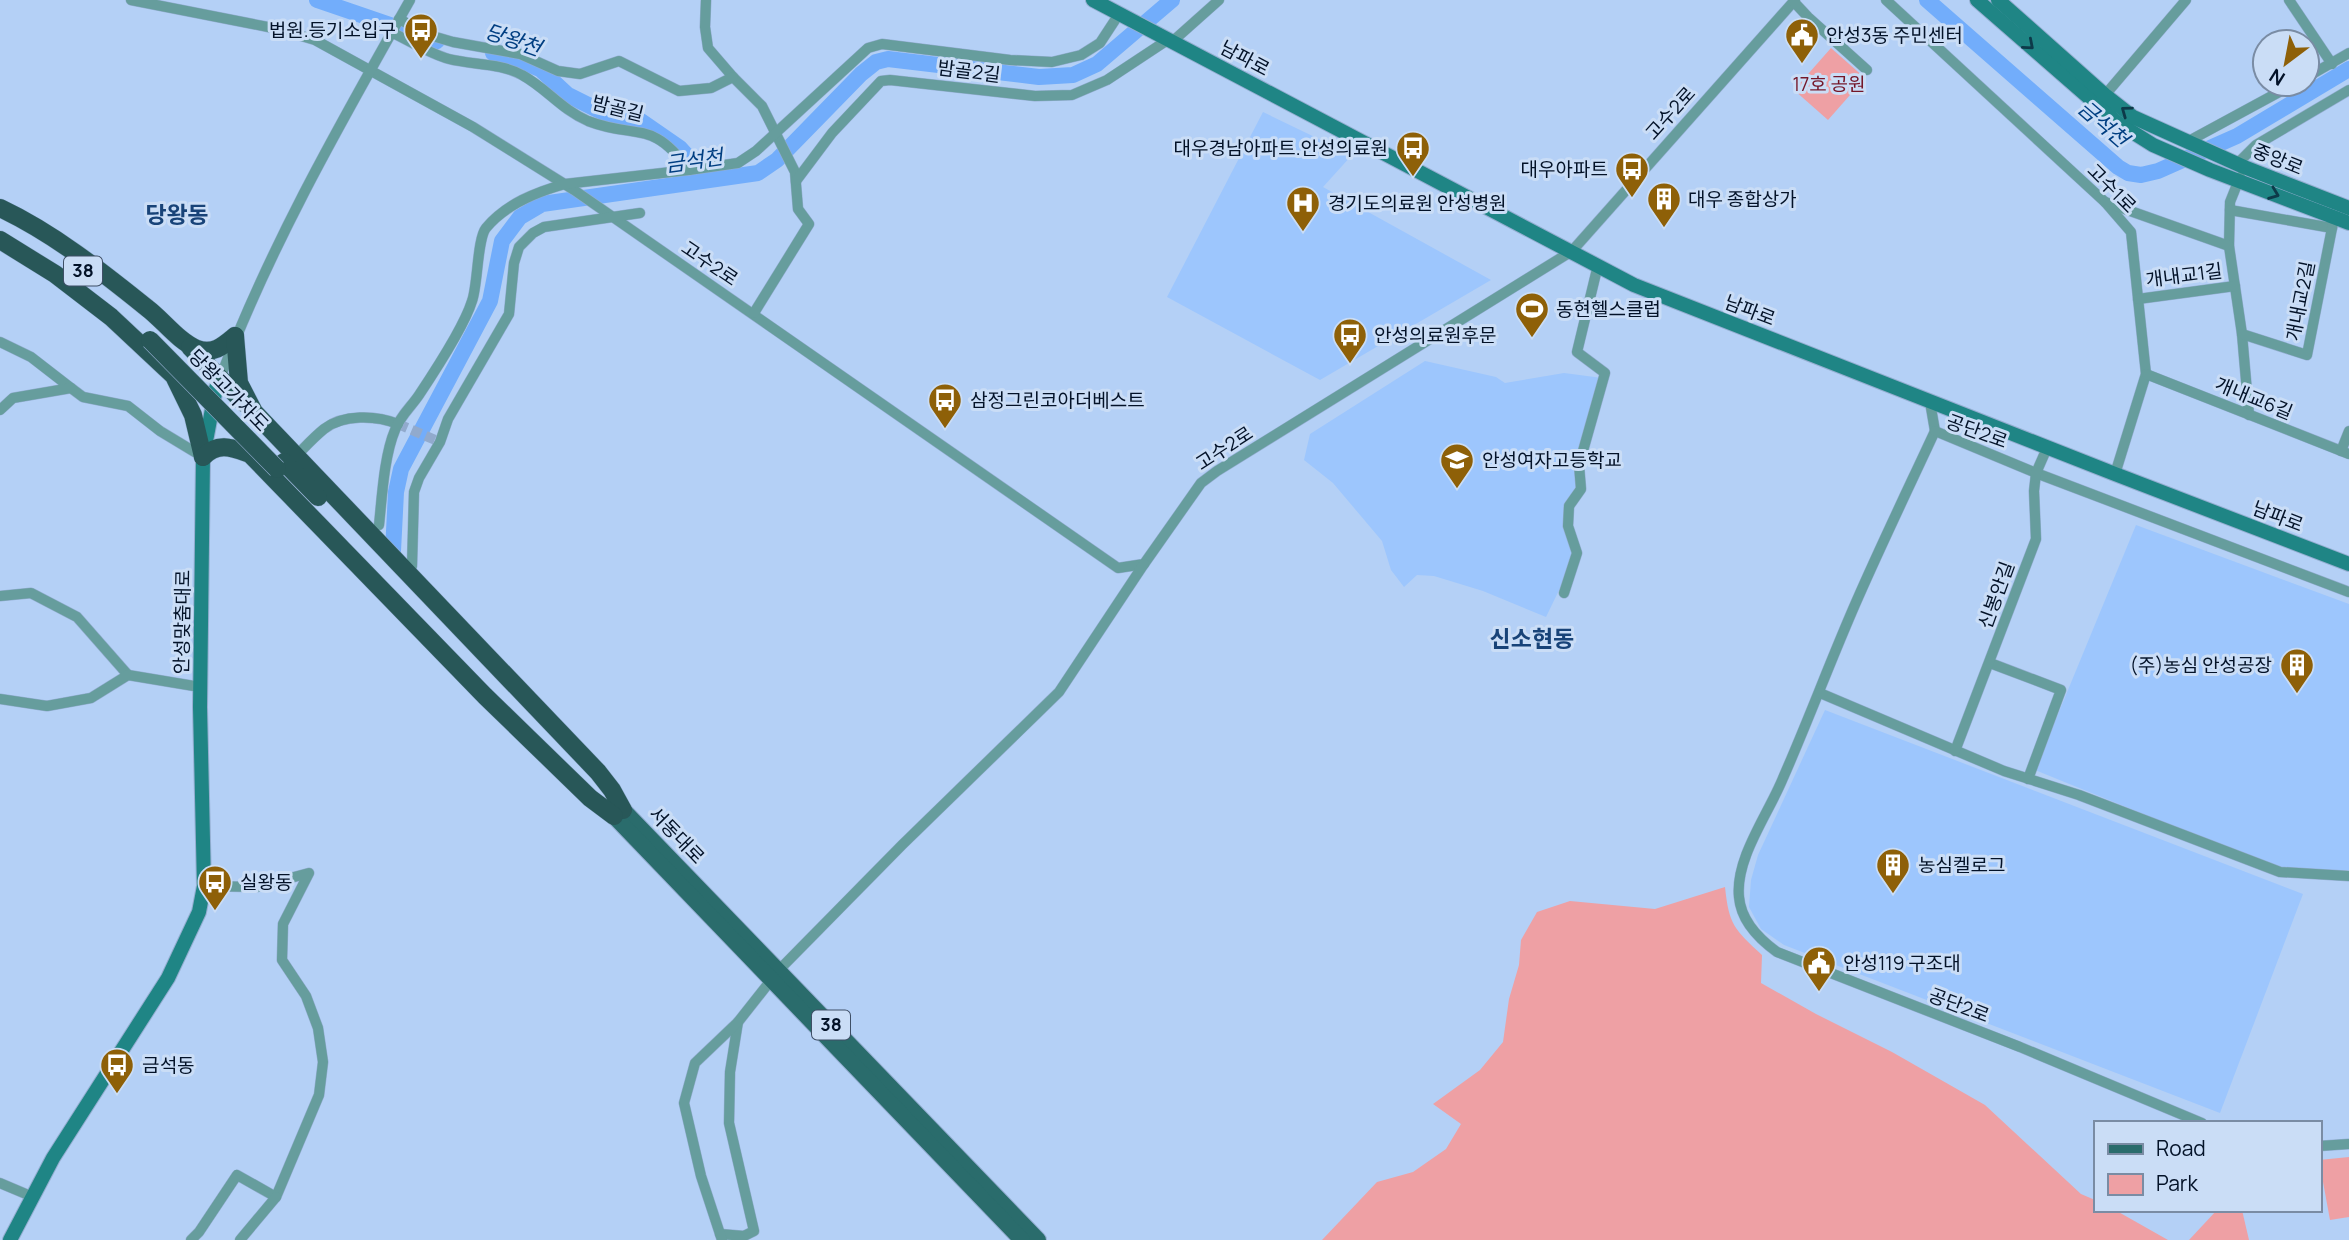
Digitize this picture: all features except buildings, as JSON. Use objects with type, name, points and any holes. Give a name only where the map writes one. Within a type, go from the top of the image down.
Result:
[{"type":"highway","points":[[0,208],[80,256],[149,309],[186,342],[218,384],[254,412]]},
{"type":"highway","name":"38","points":[[0,219],[65,257],[106,288],[154,336]]},
{"type":"highway","name":"38","points":[[0,229],[96,292],[154,336]]},
{"type":"highway","points":[[0,240],[55,274],[111,317],[210,412],[485,696],[590,797],[619,813]]},
{"type":"highway","name":"당왕고가차도","points":[[154,336],[285,462]]},
{"type":"highway","points":[[186,342],[209,352],[221,348],[235,336]]},
{"type":"highway","points":[[235,336],[239,383],[285,462]]},
{"type":"highway","points":[[174,376],[193,415],[203,457]]},
{"type":"highway","points":[[203,457],[223,446],[250,454]]},
{"type":"highway","name":"서동대로","points":[[285,462],[619,813]]},
{"type":"main road","name":"서동대로","points":[[619,813],[775,975],[1038,1240]]},
{"type":"main road","name":"서동대로","points":[[775,975],[1022,1240]]},
{"type":"street","name":"고수2로","points":[[131,0],[296,34],[335,50],[473,127],[570,187],[1118,568],[1144,564],[1201,483],[1217,471],[1572,250],[1794,1]]},
{"type":"street","name":"안성맞춤대로","points":[[10,1240],[60,1146],[168,978],[199,912],[204,886],[200,687],[203,457],[210,412],[235,336],[272,254],[410,0]]},
{"type":"street","points":[[706,0],[705,27],[708,48],[762,106],[778,134],[795,176],[798,209],[809,224],[754,313]]},
{"type":"street","points":[[379,525],[383,483],[394,431],[463,321],[473,300],[484,230],[502,213],[529,196],[570,187],[738,163],[778,134],[868,48],[882,44],[941,49],[1010,60],[1052,62],[1081,55],[1100,43],[1124,17],[1093,0]]},
{"type":"street","points":[[1168,39],[1219,0]]},
{"type":"street","name":"고수1로","points":[[1886,0],[2105,202],[2131,232],[2146,374],[2115,474]]},
{"type":"street","name":"중앙로","points":[[1978,0],[2118,123],[2152,145],[2210,170],[2240,170],[2349,208]]},
{"type":"street","points":[[1998,0],[2133,117],[2240,170]]},
{"type":"street","points":[[2105,95],[2186,0]]},
{"type":"street","points":[[2289,0],[2332,64]]},
{"type":"street","points":[[1794,1],[1867,70]]},
{"type":"street","name":"남파로","points":[[1124,17],[1572,250],[1634,285],[2349,564]]},
{"type":"street","points":[[399,19],[429,35],[520,54],[558,71],[580,74],[619,61],[679,91],[711,88],[733,77]]},
{"type":"street","name":"밤골길","points":[[391,32],[447,59],[492,66],[520,74],[555,101],[586,120],[643,132],[660,139],[674,150],[691,170]]},
{"type":"street","name":"밤골2길","points":[[795,176],[881,81],[1035,96],[1072,95],[1107,80],[1168,39]]},
{"type":"street","points":[[2321,70],[2349,54]]},
{"type":"street","name":"중앙로","points":[[2240,170],[2256,145],[2349,90]]},
{"type":"street","points":[[2187,142],[2268,98]]},
{"type":"street","name":"개내교1길","points":[[2240,170],[2230,202],[2229,246],[2242,334],[2249,415]]},
{"type":"street","name":"중앙로","points":[[2240,170],[2333,223],[2349,223]]},
{"type":"street","name":"개내교1길","points":[[2105,202],[2229,246]]},
{"type":"street","points":[[2230,210],[2333,223]]},
{"type":"street","points":[[412,566],[414,492],[440,442],[448,418],[509,314],[514,263],[519,247],[533,233],[544,227],[640,213]]},
{"type":"street","name":"개내교2길","points":[[2242,334],[2307,355],[2333,223]]},
{"type":"street","points":[[1564,593],[1577,552],[1568,526],[1569,506],[1581,489],[1578,465],[1605,373],[1577,352],[1598,265]]},
{"type":"street","name":"개내교1길","points":[[2138,299],[2235,286]]},
{"type":"street","points":[[0,342],[30,357],[83,397],[128,406],[160,431],[203,457]]},
{"type":"street","name":"개내교6길","points":[[2146,374],[2345,452]]},
{"type":"street","points":[[0,410],[13,398],[71,388]]},
{"type":"street","points":[[1930,402],[1935,431]]},
{"type":"street","points":[[285,462],[326,427],[349,418],[383,418],[398,424]]},
{"type":"street","name":"공단2로","points":[[2197,1121],[2020,1047],[1777,952],[1758,939],[1746,918],[1739,898],[1740,876],[1751,843],[1780,786],[1857,601],[1935,431],[2036,474],[2349,592]]},
{"type":"street","points":[[2345,452],[2349,431]]},
{"type":"street","name":"신봉안길","points":[[1955,751],[2036,539],[2036,474],[2047,448]]},
{"type":"street","points":[[738,1022],[730,1072],[729,1123],[754,1231],[744,1236],[721,1237],[701,1176],[684,1103],[695,1063],[738,1022],[775,975],[902,845],[1059,692],[1144,564]]},
{"type":"street","points":[[0,596],[31,593],[77,617],[128,675],[200,687]]},
{"type":"street","points":[[1990,663],[2061,690],[2028,779]]},
{"type":"street","points":[[0,699],[47,706],[91,698],[128,675]]},
{"type":"street","points":[[1820,693],[1955,751],[2280,872],[2349,876]]},
{"type":"street","points":[[204,886],[257,887],[309,873],[283,924],[282,960],[306,996],[318,1028],[323,1062],[318,1095],[276,1197],[240,1240]]},
{"type":"street","points":[[2321,1146],[2349,1144]]},
{"type":"street","points":[[191,1240],[237,1175],[276,1197]]},
{"type":"street","points":[[0,1183],[33,1197]]},
{"type":"shaded area","name":"경기도의료원 안성병원","points":[[1263,112],[1352,155],[1323,187],[1491,280],[1320,380],[1167,297]]},
{"type":"shaded area","name":"안성여자고등학교","points":[[1425,361],[1496,377],[1505,383],[1564,373],[1602,378],[1578,483],[1565,506],[1577,553],[1546,617],[1483,591],[1434,576],[1417,575],[1404,587],[1391,570],[1382,541],[1333,483],[1304,460],[1310,434]]},
{"type":"shaded area","points":[[2136,525],[2349,604],[2349,870],[2286,872],[2035,770]]},
{"type":"shaded area","points":[[1825,710],[2303,894],[2220,1113],[1784,945],[1761,929],[1749,907],[1751,880],[1758,855]]},
{"type":"green space","name":"17호 공원","points":[[1831,48],[1865,78],[1828,120],[1794,90]]},
{"type":"green space","points":[[1725,887],[1734,925],[1762,955],[1761,983],[1985,1105],[2081,1194],[2094,1200],[2094,1212],[2119,1212],[2168,1240],[1322,1240],[1377,1182],[1413,1172],[1446,1149],[1461,1124],[1433,1104],[1480,1070],[1503,1042],[1509,999],[1519,965],[1521,940],[1537,912],[1570,901],[1655,909]]},
{"type":"green space","points":[[2349,1157],[2349,1217],[2330,1220],[2321,1160]]},
{"type":"green space","points":[[2215,1212],[2242,1212],[2249,1240],[2189,1240]]},
{"type":"waterway","name":"당왕천","points":[[317,0],[437,41]]},
{"type":"waterway","name":"금석천","points":[[393,551],[396,492],[401,469],[490,301],[502,241],[520,217],[542,204],[758,173],[777,160],[876,62],[888,59],[1039,77],[1073,75],[1097,64],[1172,0]]},
{"type":"waterway","name":"금석천","points":[[1927,0],[2128,173],[2141,175],[2158,171],[2237,136],[2349,69]]},
{"type":"waterway","name":"당왕천","points":[[493,53],[509,56],[540,69],[568,95],[606,114],[641,121],[680,148],[707,178]]},
{"type":"tunnel","points":[[398,424],[440,442]]},
{"type":"place","name":"법원.등기소입구","points":[[421,60]]},
{"type":"place","name":"안성3동 주민센터","points":[[1802,65]]},
{"type":"place","name":"대우경남아파트.안성의료원","points":[[1413,178]]},
{"type":"place","name":"대우아파트","points":[[1632,199]]},
{"type":"place","name":"대우 종합상가","points":[[1664,229]]},
{"type":"place","name":"경기도의료원 안성병원","points":[[1303,233]]},
{"type":"place","name":"동현헬스클럽","points":[[1532,339]]},
{"type":"place","name":"안성의료원후문","points":[[1350,365]]},
{"type":"place","name":"삼정그린코아더베스트","points":[[945,430]]},
{"type":"place","name":"안성여자고등학교","points":[[1457,490]]},
{"type":"place","name":"(주)농심 안성공장","points":[[2297,695]]},
{"type":"place","name":"농심켈로그","points":[[1893,895]]},
{"type":"place","name":"실왕동","points":[[215,912]]},
{"type":"place","name":"안성119 구조대","points":[[1819,993]]},
{"type":"place","name":"금석동","points":[[117,1095]]},
{"type":"district","name":"당왕동","points":[[177,215]]},
{"type":"district","name":"신소현동","points":[[1532,639]]}]
